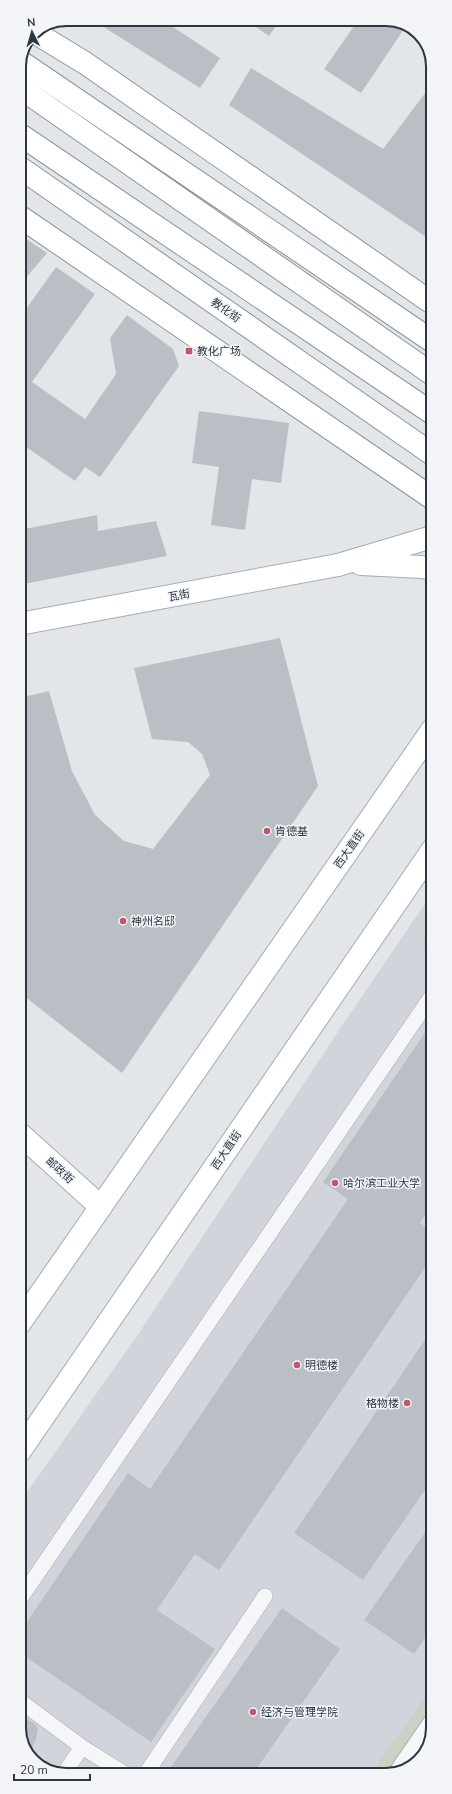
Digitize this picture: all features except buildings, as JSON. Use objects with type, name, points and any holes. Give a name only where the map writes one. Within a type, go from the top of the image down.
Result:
[{"type":"main road","points":[[52,43],[85,63],[426,299]]},
{"type":"main road","points":[[26,65],[426,338]]},
{"type":"main road","points":[[26,92],[426,370]]},
{"type":"main road","points":[[26,139],[426,410]]},
{"type":"main road","name":"教化街","points":[[26,172],[426,450]]},
{"type":"main road","points":[[26,221],[426,494]]},
{"type":"main road","points":[[338,565],[426,539]]},
{"type":"main road","points":[[338,565],[399,565],[426,568]]},
{"type":"main road","name":"瓦街","points":[[26,623],[338,565]]},
{"type":"main road","name":"西大直街","points":[[26,1314],[426,739]]},
{"type":"main road","name":"西大直街","points":[[26,1442],[426,858]]},
{"type":"main road","name":"邮政街","points":[[26,1139],[101,1206]]},
{"type":"street","points":[[408,1761],[425,1737]]},
{"type":"lane","points":[[26,1590],[426,1004]]},
{"type":"lane","points":[[149,1768],[265,1596]]},
{"type":"lane","points":[[26,1705],[82,1746],[117,1768]]},
{"type":"lane","points":[[68,1768],[82,1746]]},
{"type":"shaded area","name":"哈尔滨工业大学","points":[[426,902],[426,1728],[425,1738],[404,1763],[386,1768],[56,1767],[44,1761],[34,1752],[28,1741],[26,1728],[26,1493],[137,1336],[339,1030]]},
{"type":"green space","points":[[426,932],[426,954],[425,953],[423,936]]},
{"type":"green space","points":[[426,1697],[425,1738],[404,1763],[394,1767],[374,1768]]},
{"type":"place","name":"教化广场","points":[[189,351]]},
{"type":"place","name":"肯德基","points":[[267,831]]},
{"type":"place","name":"神州名邸","points":[[123,921]]},
{"type":"place","name":"哈尔滨工业大学","points":[[335,1183]]},
{"type":"place","name":"明德楼","points":[[297,1365]]},
{"type":"place","name":"格物楼","points":[[407,1403]]},
{"type":"place","name":"经济与管理学院","points":[[253,1712]]}]
